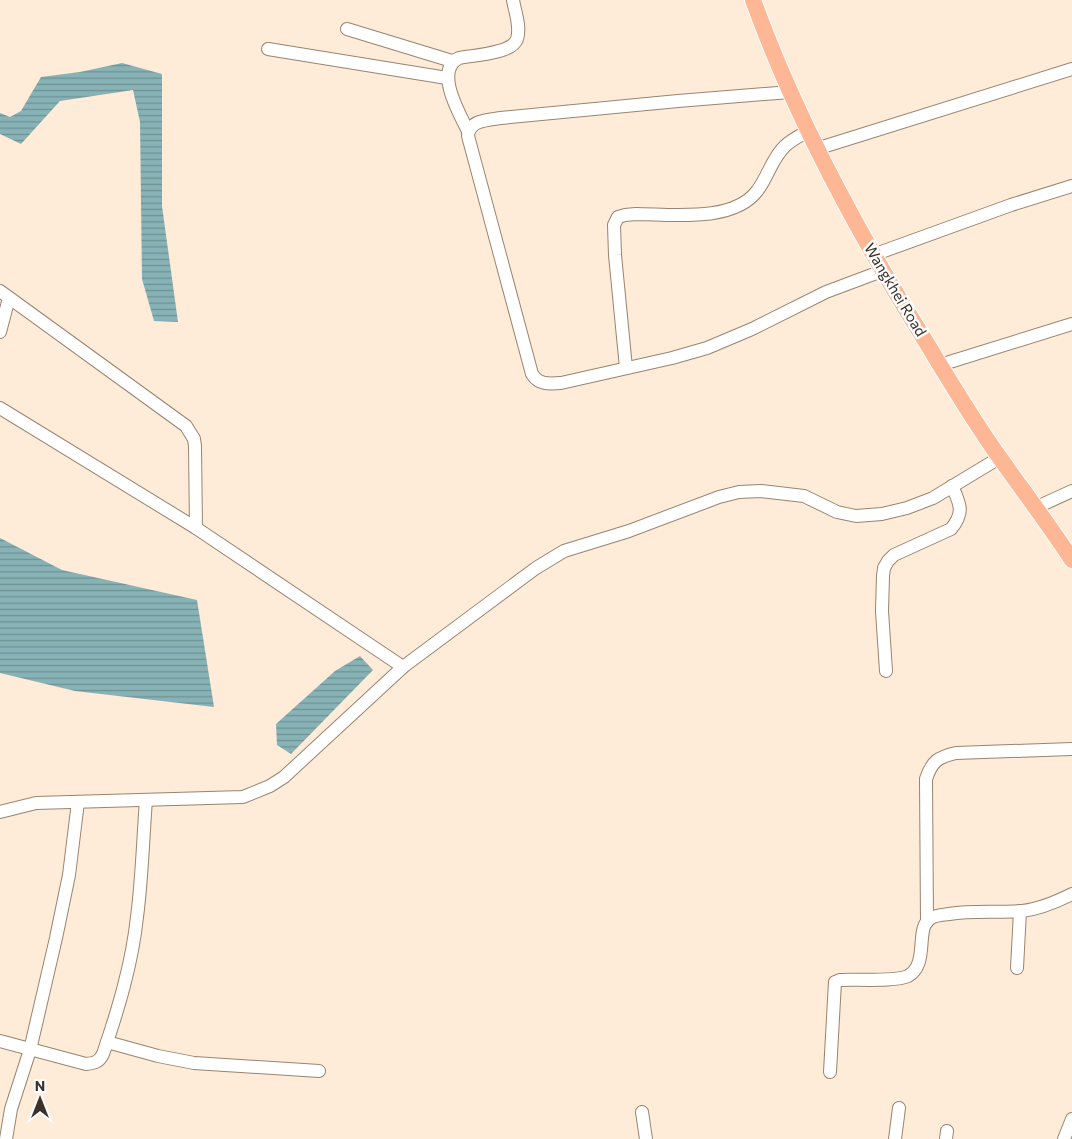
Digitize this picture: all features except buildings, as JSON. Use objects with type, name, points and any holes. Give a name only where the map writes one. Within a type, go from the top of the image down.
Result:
[{"type":"main road","name":"Wangkhei Road","points":[[753,0],[770,45],[816,149],[882,271],[1000,458],[1037,507],[1072,560]]},
{"type":"street","points":[[513,0],[518,27],[517,38],[513,45],[505,50],[459,58],[452,61],[447,78],[458,111],[468,131],[470,147],[517,322],[532,374],[536,379],[542,383],[561,383],[672,358],[707,348],[752,329],[826,292],[882,271]]},
{"type":"street","points":[[347,29],[452,61]]},
{"type":"street","points":[[268,49],[447,78]]},
{"type":"street","points":[[816,149],[1072,69]]},
{"type":"street","points":[[468,131],[474,124],[501,118],[790,92]]},
{"type":"street","points":[[626,368],[615,255],[614,225],[618,217],[636,214],[706,215],[732,208],[747,200],[756,192],[780,152],[787,144],[808,131]]},
{"type":"street","points":[[873,255],[1010,205],[1072,186]]},
{"type":"street","points":[[0,332],[4,294],[186,426],[194,439],[196,528]]},
{"type":"street","points":[[940,365],[1072,324]]},
{"type":"street","points":[[0,408],[196,528],[403,667]]},
{"type":"street","points":[[0,812],[36,803],[243,797],[270,786],[284,777],[403,667],[536,568],[564,551],[629,531],[719,497],[747,492],[783,492],[804,496],[837,512],[856,516],[882,514],[907,508],[933,498],[1000,458]]},
{"type":"street","points":[[886,671],[882,611],[884,568],[894,555],[951,529],[958,521],[961,507],[952,486]]},
{"type":"street","points":[[1037,507],[1072,491]]},
{"type":"street","points":[[830,1072],[835,982],[840,980],[898,979],[913,972],[919,962],[926,922],[926,779],[929,768],[940,756],[956,753],[1072,748]]},
{"type":"street","points":[[0,1041],[78,1062],[94,1063],[100,1060],[104,1054],[120,1004],[138,918],[146,800]]},
{"type":"street","points":[[6,1139],[10,1109],[30,1050],[56,938],[69,875],[78,802]]},
{"type":"street","points":[[926,922],[936,916],[958,913],[1020,911],[1050,904],[1072,894]]},
{"type":"street","points":[[1018,968],[1020,911]]},
{"type":"street","points":[[108,1042],[158,1056],[194,1063],[319,1070]]},
{"type":"street","points":[[895,1139],[899,1108]]},
{"type":"street","points":[[642,1112],[646,1139]]},
{"type":"street","points":[[1064,1139],[1072,1118]]},
{"type":"water","points":[[122,63],[162,74],[162,206],[178,322],[154,321],[142,279],[140,122],[133,90],[60,101],[21,144],[0,134],[0,113],[10,117],[21,111],[41,77],[80,72]]},
{"type":"water","points":[[0,538],[62,570],[197,600],[214,707],[75,691],[0,673]]},
{"type":"water","points":[[360,656],[373,670],[291,754],[277,745],[276,724],[335,671]]}]
